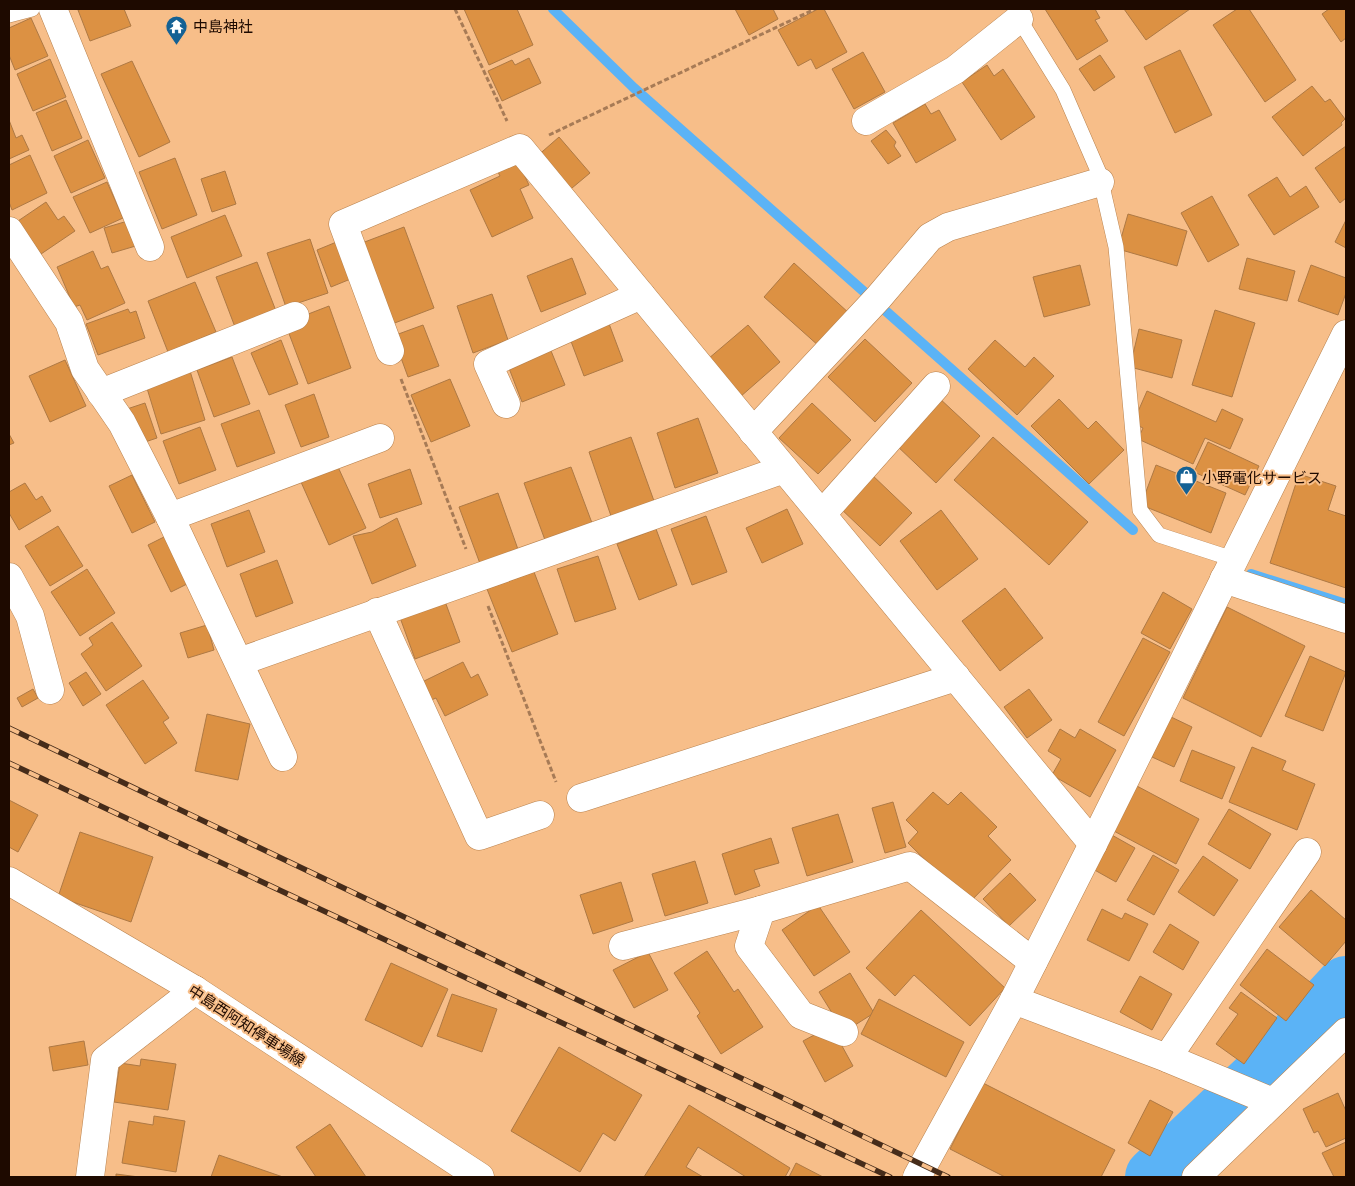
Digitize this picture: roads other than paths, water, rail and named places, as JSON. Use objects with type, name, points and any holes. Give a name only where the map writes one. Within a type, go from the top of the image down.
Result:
[{"type":"street","points":[[53,9],[150,246]]},
{"type":"street","points":[[866,121],[955,70],[1016,14]]},
{"type":"street","points":[[390,351],[343,224],[520,148],[1093,844]]},
{"type":"street","points":[[753,432],[875,301],[930,237],[948,227],[1100,182]]},
{"type":"street","points":[[9,231],[69,322],[86,369],[122,423],[170,517],[283,757]]},
{"type":"street","points":[[506,404],[488,364],[641,295]]},
{"type":"street","points":[[101,393],[295,316]]},
{"type":"street","points":[[917,1177],[1014,1000],[1346,334]]},
{"type":"street","points":[[822,514],[936,386]]},
{"type":"street","points":[[170,517],[380,438]]},
{"type":"street","points":[[239,662],[784,469]]},
{"type":"street","points":[[1229,569],[1346,619]]},
{"type":"street","points":[[9,577],[30,616],[50,690]]},
{"type":"street","points":[[377,612],[479,836],[540,815]]},
{"type":"street","points":[[581,798],[956,677]]},
{"type":"street","points":[[1167,1058],[1307,852]]},
{"type":"street","points":[[623,946],[761,910],[910,866],[1033,962]]},
{"type":"street","name":"中島西阿知停車場線","points":[[9,881],[194,990],[480,1177]]},
{"type":"street","points":[[761,910],[749,946],[801,1015],[844,1032]]},
{"type":"street","points":[[90,1177],[105,1060],[194,990]]},
{"type":"street","points":[[1014,1000],[1167,1058],[1267,1099]]},
{"type":"street","points":[[1196,1177],[1267,1099],[1346,1032]]},
{"type":"lane","points":[[9,15],[32,9]]},
{"type":"lane","points":[[1016,14],[1063,90],[1099,173],[1116,247],[1140,510],[1159,535],[1229,569]]},
{"type":"waterway","points":[[553,9],[634,88],[1133,530]]},
{"type":"waterway","points":[[1251,574],[1346,604]]},
{"type":"waterway","points":[[1155,1177],[1263,1075],[1346,986]]},
{"type":"railway","points":[[9,728],[948,1177]]},
{"type":"railway","points":[[9,763],[890,1177]]},
{"type":"place","name":"中島神社","points":[[177,45]]},
{"type":"place","name":"小野電化サービス","points":[[1186,496]]}]
